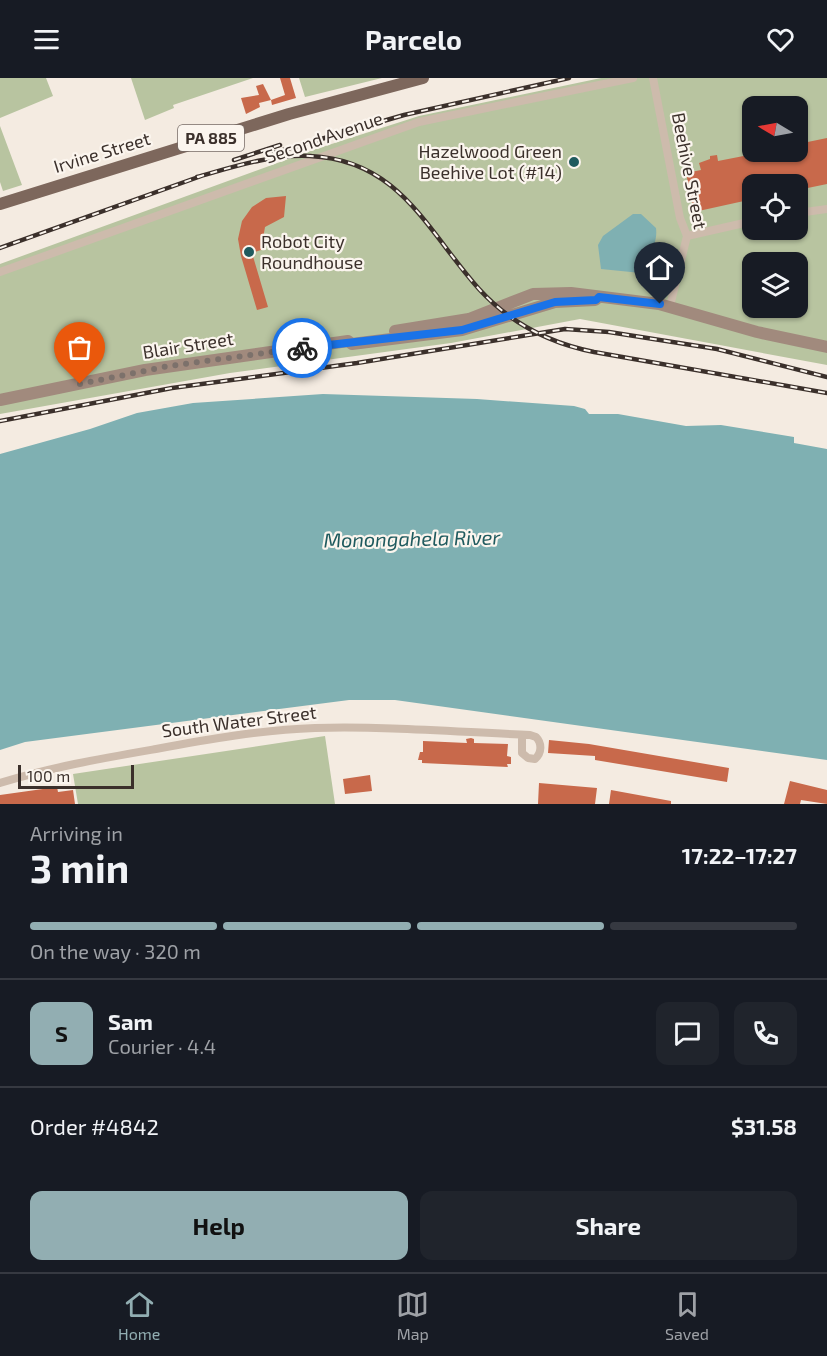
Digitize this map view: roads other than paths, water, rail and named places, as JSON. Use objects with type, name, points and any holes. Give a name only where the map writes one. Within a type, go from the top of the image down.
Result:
[{"type":"main road","name":"Irvine Street","points":[[0,204],[289,114],[423,78]]},
{"type":"street","name":"Second Avenue","points":[[0,272],[419,122],[633,78]]},
{"type":"street","name":"Beehive Street","points":[[653,78],[680,218],[687,236],[670,306]]},
{"type":"street","points":[[808,212],[827,209]]},
{"type":"street","points":[[687,236],[742,224]]},
{"type":"street","name":"Blair Street","points":[[0,400],[146,370],[348,341],[351,337],[469,319],[533,294],[596,294],[599,297],[670,306],[757,332],[827,347]]},
{"type":"street","name":"South Water Street","points":[[0,783],[103,758],[280,730],[353,728],[522,735]]},
{"type":"water","points":[[633,214],[641,214],[656,228],[655,244],[646,268],[641,273],[601,269],[598,245],[603,236]]},
{"type":"water","name":"Monongahela River","points":[[323,394],[477,399],[574,406],[585,409],[589,414],[618,414],[686,426],[721,425],[794,437],[794,443],[827,449],[827,760],[395,700],[349,700],[25,742],[0,750],[0,454],[90,429],[137,413],[193,403]]},
{"type":"railway","points":[[273,153],[404,115],[569,78]]},
{"type":"railway","points":[[234,160],[280,145]]},
{"type":"railway","points":[[197,177],[281,157],[310,156],[341,160],[367,170],[409,202],[479,289],[504,312],[531,330],[561,343],[594,352],[827,393]]},
{"type":"railway","points":[[0,248],[204,175]]},
{"type":"railway","points":[[0,421],[172,388],[357,363],[565,329],[609,332],[717,349],[827,377]]},
{"type":"place","name":"Hazelwood Green Beehive Lot (#14)","points":[[574,162]]},
{"type":"place","name":"Robot City Roundhouse","points":[[249,252]]}]
